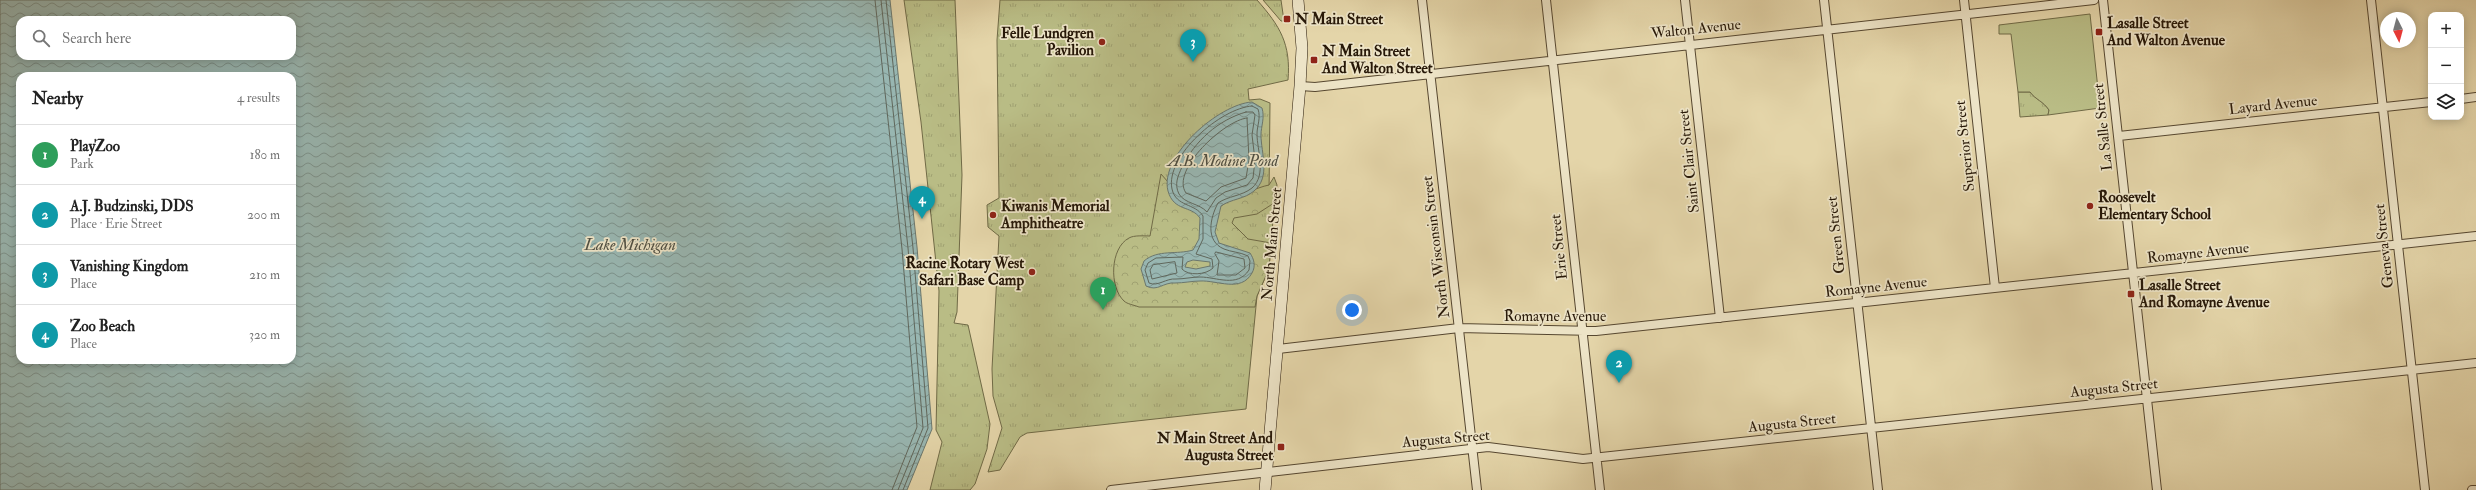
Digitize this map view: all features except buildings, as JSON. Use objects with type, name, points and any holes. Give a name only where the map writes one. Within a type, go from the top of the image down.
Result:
[{"type":"main road","name":"North Main Street","points":[[1265,490],[1300,86],[1302,48],[1298,0]]},
{"type":"street","name":"North Wisconsin Street","points":[[1422,0],[1477,490]]},
{"type":"street","name":"Erie Street","points":[[1546,0],[1600,490]]},
{"type":"street","name":"Saint Clair Street","points":[[1685,0],[1720,318]]},
{"type":"street","name":"Green Street","points":[[1824,0],[1878,490]]},
{"type":"street","name":"Superior Street","points":[[1964,0],[1995,288]]},
{"type":"street","name":"Walton Avenue","points":[[1300,86],[1315,87],[1552,59],[2094,0]]},
{"type":"street","name":"La Salle Street","points":[[2103,0],[2157,490]]},
{"type":"street","name":"Geneva Street","points":[[2371,0],[2425,490]]},
{"type":"street","points":[[2464,99],[2476,97]]},
{"type":"street","name":"Layard Avenue","points":[[2118,136],[2428,102]]},
{"type":"street","name":"Romayne Avenue","points":[[1278,349],[1459,328],[1582,332],[2134,274],[2476,236]]},
{"type":"street","name":"Augusta Street","points":[[1111,490],[1488,447],[1583,459],[1596,458],[2476,363]]},
{"type":"green space","points":[[904,0],[955,0],[962,175],[957,312],[954,323],[968,325],[990,424],[987,449],[975,484],[970,490],[930,490],[942,442],[936,430],[939,291],[921,122]]},
{"type":"green space","points":[[1000,0],[1257,0],[1278,27],[1286,46],[1288,56],[1288,80],[1248,89],[1249,100],[1260,99],[1270,103],[1269,194],[1275,195],[1269,269],[1257,296],[1246,409],[1027,433],[1020,437],[1000,470],[988,472],[1002,428],[993,396],[992,369],[999,236],[988,227],[987,205],[999,198],[997,40]]},
{"type":"green space","points":[[1263,0],[1281,0],[1284,21],[1281,21]]},
{"type":"green space","points":[[2090,14],[2100,108],[2048,115],[2049,110],[2047,107],[2030,92],[2018,92],[2011,34],[1999,34],[1999,25]]},
{"type":"green space","points":[[2018,92],[2030,92],[2047,107],[2049,110],[2048,115],[2020,117]]},
{"type":"green space","points":[[1161,174],[1168,182],[1221,206],[1244,194],[1269,185],[1274,177],[1277,185],[1274,203],[1257,214],[1234,218],[1232,223],[1248,239],[1271,243],[1269,269],[1257,296],[1255,307],[1139,307],[1125,302],[1119,295],[1114,278],[1115,259],[1118,250],[1123,243],[1131,237],[1150,236]]},
{"type":"water","name":"Lake Michigan","points":[[0,0],[890,0],[917,247],[932,429],[907,490],[0,490]]},
{"type":"water","name":"A.B. Modine Pond","points":[[1252,102],[1262,108],[1263,119],[1261,135],[1264,172],[1259,185],[1254,191],[1246,196],[1221,206],[1215,232],[1219,243],[1250,253],[1254,263],[1252,273],[1242,283],[1235,284],[1200,281],[1171,283],[1154,288],[1146,286],[1141,269],[1144,261],[1155,255],[1193,250],[1199,239],[1200,218],[1192,211],[1174,202],[1168,191],[1168,177],[1173,163],[1182,148],[1194,134],[1224,112],[1239,105]],"holes":[[[1193,260],[1210,262],[1210,266],[1196,269],[1185,267],[1187,262]]]},
{"type":"place","name":"N Main Street","points":[[1287,19]]},
{"type":"place","name":"Lasalle Street And Walton Avenue","points":[[2099,32]]},
{"type":"place","name":"Felle Lundgren Pavilion","points":[[1102,42]]},
{"type":"place","name":"N Main Street And Walton Street","points":[[1314,60]]},
{"type":"place","name":"Vanishing Kingdom","points":[[1193,62]]},
{"type":"place","name":"Roosevelt Elementary School","points":[[2090,206]]},
{"type":"place","name":"Kiwanis Memorial Amphitheatre","points":[[993,215]]},
{"type":"place","name":"Zoo Beach","points":[[922,219]]},
{"type":"place","name":"Racine Rotary West Safari Base Camp","points":[[1032,272]]},
{"type":"place","name":"Lasalle Street And Romayne Avenue","points":[[2131,294]]},
{"type":"place","name":"PlayZoo","points":[[1103,310]]},
{"type":"place","name":"A.J. Budzinski, DDS","points":[[1619,383]]},
{"type":"place","name":"N Main Street And Augusta Street","points":[[1281,447]]}]
